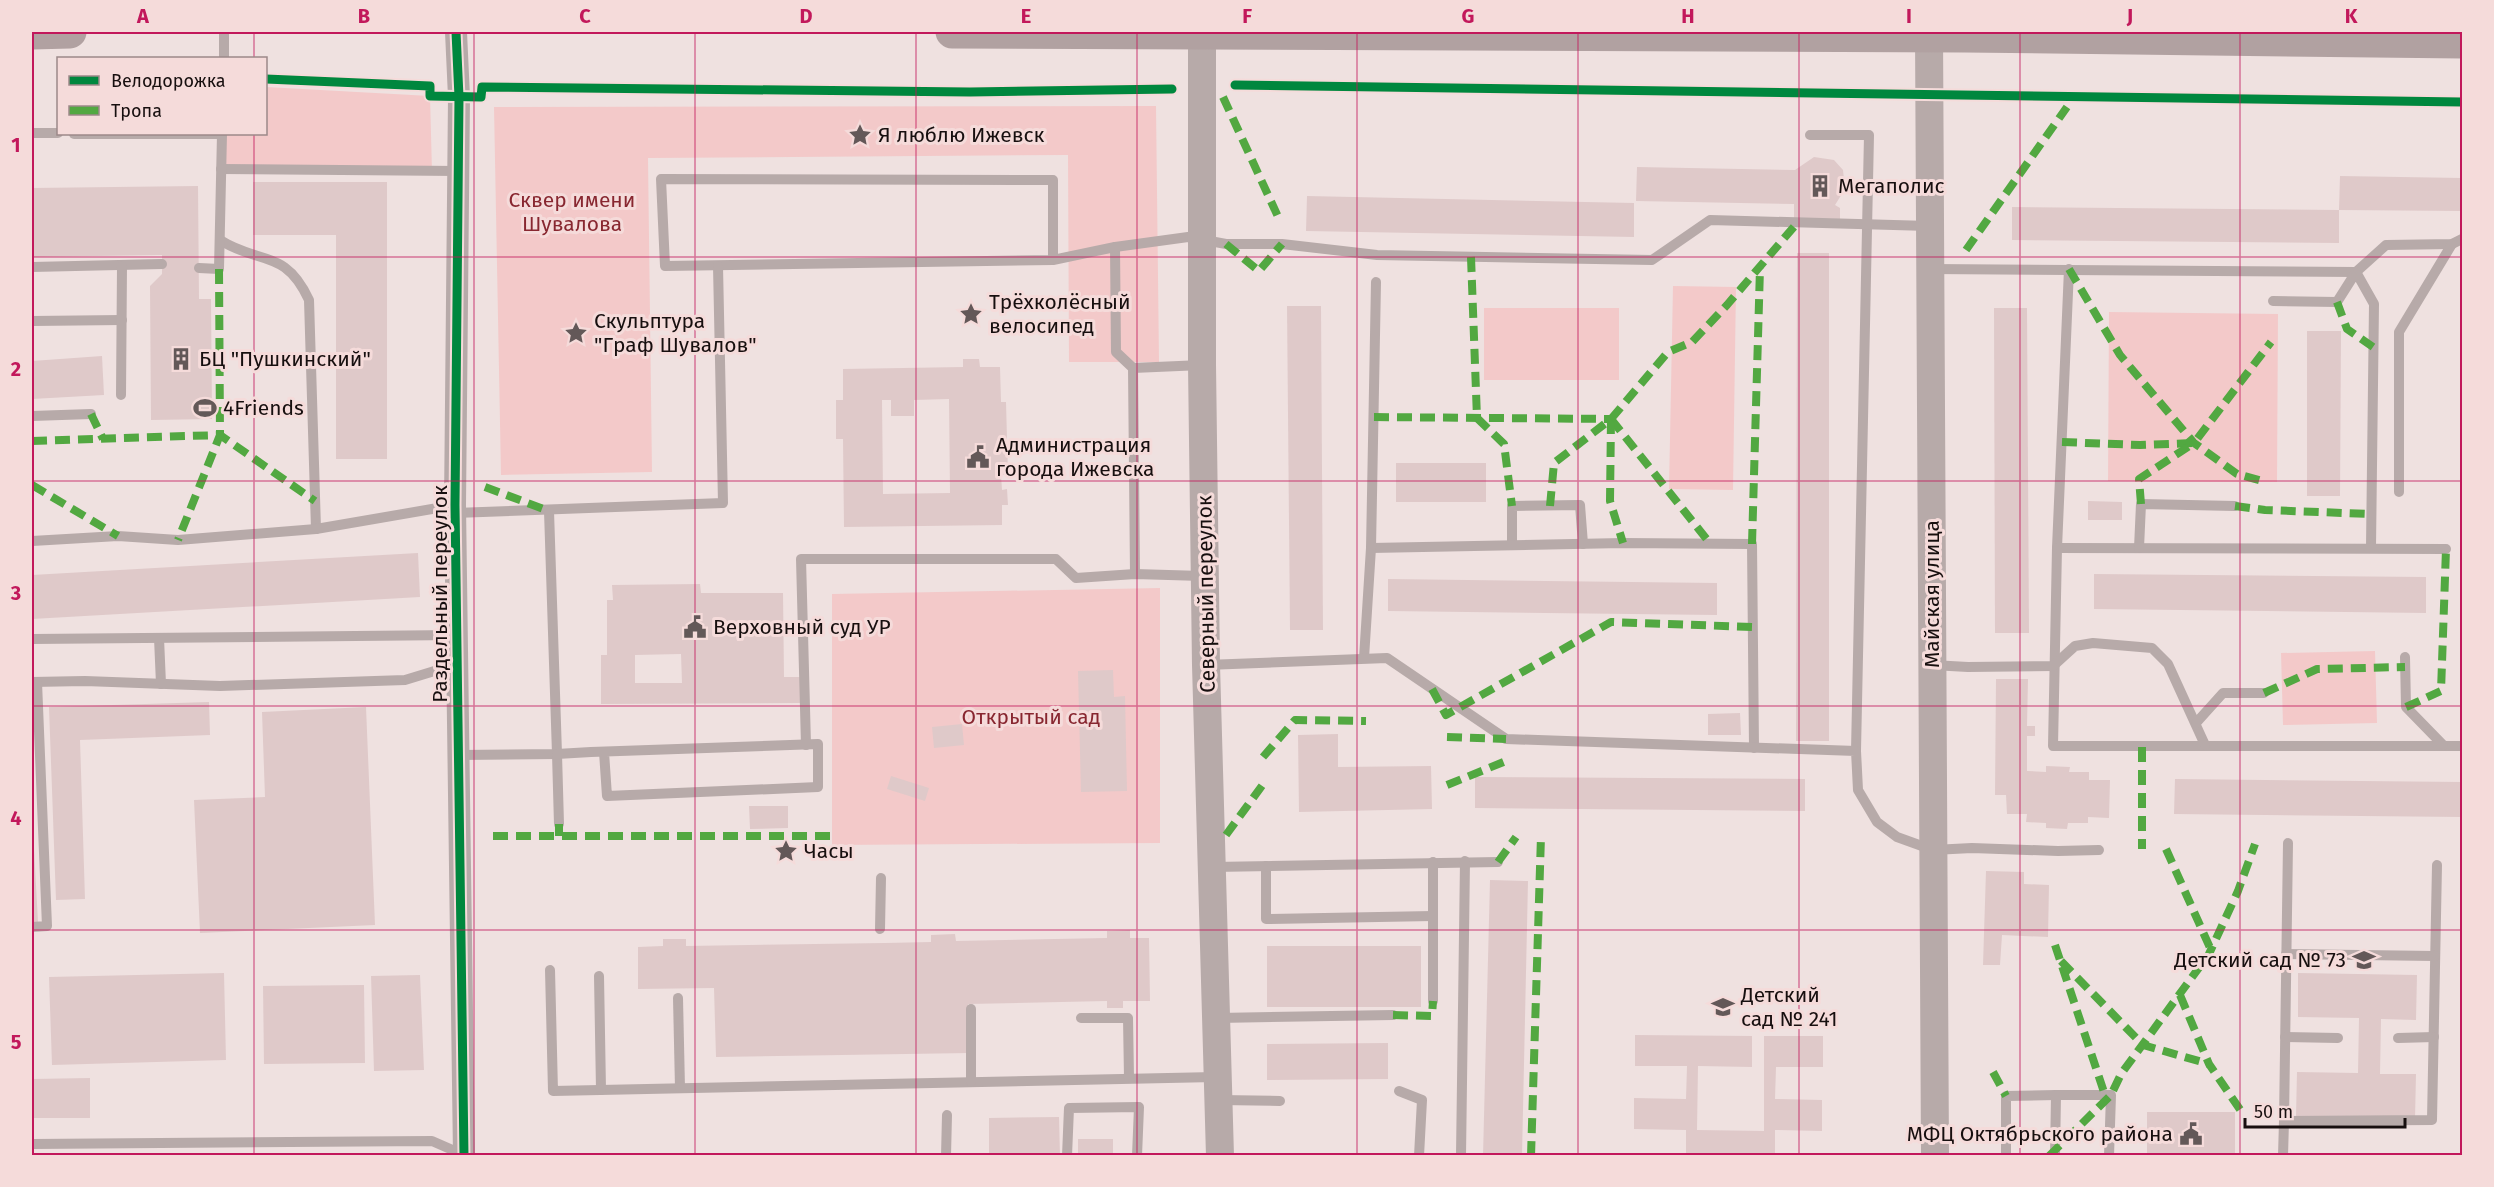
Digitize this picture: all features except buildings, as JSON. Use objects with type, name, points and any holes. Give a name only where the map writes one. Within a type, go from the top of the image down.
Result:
[{"type":"main road","points":[[32,33],[70,32]]},
{"type":"main road","points":[[952,32],[1929,34],[2441,38]]},
{"type":"street","name":"Раздельный переулок","points":[[456,32],[459,97],[455,509],[464,1155]]},
{"type":"street","name":"Северный переулок","points":[[1202,33],[1202,365],[1206,665],[1220,1155]]},
{"type":"street","name":"Майская улица","points":[[1929,34],[1935,1155]]},
{"type":"lane","points":[[224,32],[224,57]]},
{"type":"lane","points":[[32,133],[57,133]]},
{"type":"lane","points":[[199,268],[219,269],[222,135]]},
{"type":"lane","points":[[1810,135],[1869,135],[1856,751],[1858,790],[1878,822],[1897,837],[1933,850],[1972,848],[2099,850]]},
{"type":"lane","points":[[221,169],[458,171]]},
{"type":"lane","points":[[1053,260],[1053,180],[662,179],[665,266],[1053,260],[1115,247],[1188,237],[1226,244],[1282,244],[1377,255],[1652,260],[1710,220],[1930,226]]},
{"type":"lane","points":[[2273,301],[2337,302],[2356,272],[2386,245],[2452,244],[2463,239]]},
{"type":"lane","points":[[220,240],[230,247],[284,265],[300,281],[309,300],[316,529]]},
{"type":"lane","points":[[2399,492],[2399,332],[2452,244]]},
{"type":"lane","points":[[1115,247],[1116,352],[1133,368],[1202,365]]},
{"type":"lane","points":[[32,267],[162,264]]},
{"type":"lane","points":[[121,394],[122,266]]},
{"type":"lane","points":[[32,541],[118,536],[178,540],[316,529],[440,506],[455,509],[549,511],[723,503],[718,266]]},
{"type":"lane","points":[[1930,269],[2356,272]]},
{"type":"lane","points":[[2069,269],[2057,548],[2053,746],[2463,746]]},
{"type":"lane","points":[[2356,272],[2374,304],[2371,547]]},
{"type":"lane","points":[[1364,658],[1371,548],[1376,282]]},
{"type":"lane","points":[[32,321],[122,320]]},
{"type":"lane","points":[[1133,368],[1135,574]]},
{"type":"lane","points":[[32,416],[91,414]]},
{"type":"lane","points":[[2139,548],[2141,504],[2235,506]]},
{"type":"lane","points":[[1512,545],[1512,506],[1580,506],[1583,544]]},
{"type":"lane","points":[[549,511],[559,824]]},
{"type":"lane","points":[[1371,548],[1752,544],[1754,747]]},
{"type":"lane","points":[[2057,548],[2371,547],[2446,549]]},
{"type":"lane","points":[[806,745],[801,559],[1056,559],[1076,578],[1135,574],[1206,576]]},
{"type":"lane","points":[[32,639],[457,635]]},
{"type":"lane","points":[[159,638],[161,684]]},
{"type":"lane","points":[[1932,665],[1968,668],[2054,666],[2075,646],[2093,643],[2152,648],[2168,664],[2205,746]]},
{"type":"lane","points":[[2405,657],[2406,707],[2443,745]]},
{"type":"lane","points":[[32,927],[47,926],[34,682],[85,681],[220,686],[405,680],[441,669],[458,658]]},
{"type":"lane","points":[[1206,665],[1387,658],[1506,739],[1856,751]]},
{"type":"lane","points":[[2196,723],[2223,693],[2264,693]]},
{"type":"lane","points":[[459,755],[557,754],[604,752],[806,745],[818,744],[818,787],[607,796],[604,752]]},
{"type":"lane","points":[[2283,1155],[2288,843]]},
{"type":"lane","points":[[1461,1155],[1465,861]]},
{"type":"lane","points":[[1433,862],[1433,1001]]},
{"type":"lane","points":[[1212,867],[1498,862]]},
{"type":"lane","points":[[2284,1121],[2432,1120],[2437,865]]},
{"type":"lane","points":[[1266,866],[1266,919],[1433,916]]},
{"type":"lane","points":[[880,929],[881,878]]},
{"type":"lane","points":[[2286,954],[2435,956]]},
{"type":"lane","points":[[550,970],[553,1091],[1129,1078],[1219,1088],[1280,1101]]},
{"type":"lane","points":[[599,976],[601,1090]]},
{"type":"lane","points":[[678,998],[680,1088]]},
{"type":"lane","points":[[971,1009],[971,1082]]},
{"type":"lane","points":[[1217,1018],[1393,1015]]},
{"type":"lane","points":[[1081,1018],[1128,1017],[1129,1078]]},
{"type":"lane","points":[[2285,1037],[2338,1038]]},
{"type":"lane","points":[[2398,1038],[2434,1037]]},
{"type":"lane","points":[[1399,1091],[1422,1100],[1419,1155]]},
{"type":"lane","points":[[2055,1155],[2056,1095]]},
{"type":"lane","points":[[2006,1155],[2006,1096],[2111,1095],[2109,1155]]},
{"type":"lane","points":[[1067,1155],[1069,1108],[1139,1107],[1137,1155]]},
{"type":"lane","points":[[946,1155],[947,1115]]},
{"type":"lane","points":[[32,1144],[432,1141],[464,1155]]},
{"type":"green space","points":[[267,87],[430,96],[432,172],[221,169],[222,135],[267,135]]},
{"type":"green space","name":"Сквер имени Шувалова","points":[[1156,106],[1159,362],[1069,362],[1068,155],[648,158],[652,472],[501,475],[494,107]]},
{"type":"green space","points":[[1673,286],[1736,287],[1733,490],[1669,489]]},
{"type":"green space","points":[[1484,308],[1619,308],[1619,380],[1484,380]]},
{"type":"green space","points":[[2109,312],[2278,314],[2277,482],[2108,481]]},
{"type":"green space","name":"Открытый сад","points":[[1160,588],[1160,843],[832,845],[832,594]]},
{"type":"green space","points":[[2375,651],[2377,723],[2283,725],[2281,653]]},
{"type":"marked path","points":[[1223,97],[1280,221]]},
{"type":"marked path","points":[[1966,250],[2067,107]]},
{"type":"marked path","points":[[1550,506],[1554,463],[1611,419],[1668,352],[1692,342],[1798,222]]},
{"type":"marked path","points":[[1226,244],[1259,271],[1282,244]]},
{"type":"marked path","points":[[1471,257],[1477,418],[1504,444],[1512,506]]},
{"type":"marked path","points":[[1752,544],[1760,268]]},
{"type":"marked path","points":[[219,269],[220,435],[315,501]]},
{"type":"marked path","points":[[2069,269],[2120,355],[2194,443],[2237,474],[2266,482]]},
{"type":"marked path","points":[[2337,302],[2347,329],[2373,347]]},
{"type":"marked path","points":[[2062,442],[2140,445],[2194,443],[2271,342]]},
{"type":"marked path","points":[[91,414],[103,439]]},
{"type":"marked path","points":[[1374,417],[1611,419]]},
{"type":"marked path","points":[[1611,419],[1709,542]]},
{"type":"marked path","points":[[1611,419],[1610,501],[1623,543]]},
{"type":"marked path","points":[[32,441],[220,435],[178,540]]},
{"type":"marked path","points":[[2141,504],[2139,479],[2194,443]]},
{"type":"marked path","points":[[32,485],[118,536]]},
{"type":"marked path","points":[[485,487],[549,511]]},
{"type":"marked path","points":[[2235,506],[2265,510],[2371,514]]},
{"type":"marked path","points":[[2406,707],[2441,691],[2446,549]]},
{"type":"marked path","points":[[1432,689],[1446,715],[1611,622],[1753,627]]},
{"type":"marked path","points":[[2264,693],[2317,669],[2405,667]]},
{"type":"marked path","points":[[1263,757],[1295,720],[1366,721]]},
{"type":"marked path","points":[[1447,737],[1506,739]]},
{"type":"marked path","points":[[2142,747],[2142,849]]},
{"type":"marked path","points":[[1447,785],[1506,761]]},
{"type":"marked path","points":[[1226,835],[1264,783]]},
{"type":"marked path","points":[[559,824],[559,836]]},
{"type":"marked path","points":[[493,836],[838,836]]},
{"type":"marked path","points":[[1531,1156],[1541,836]]},
{"type":"marked path","points":[[1498,862],[1516,837]]},
{"type":"marked path","points":[[2049,1156],[2111,1095],[2121,1074],[2209,954],[2238,891],[2255,844]]},
{"type":"marked path","points":[[2166,849],[2211,950]]},
{"type":"marked path","points":[[2055,945],[2105,1095]]},
{"type":"marked path","points":[[2061,961],[2143,1045],[2209,1064]]},
{"type":"marked path","points":[[2180,995],[2209,1064],[2243,1114]]},
{"type":"marked path","points":[[1393,1015],[1432,1016],[1433,1001]]},
{"type":"marked path","points":[[1993,1072],[2006,1096]]},
{"type":"cycle path","points":[[456,32],[459,97],[455,505],[464,1156]]},
{"type":"cycle path","points":[[267,79],[430,86],[430,96],[481,97],[482,87],[970,92],[1172,89]]},
{"type":"cycle path","points":[[1235,85],[2462,102]]},
{"type":"place","name":"Я люблю Ижевск","points":[[860,135]]},
{"type":"place","name":"Мегаполис","points":[[1820,186]]},
{"type":"place","name":"Трёхколёсный велосипед","points":[[971,314]]},
{"type":"place","name":"Скульптура \"Граф Шувалов\"","points":[[576,333]]},
{"type":"place","name":"БЦ \"Пушкинский\"","points":[[181,359]]},
{"type":"place","name":"4Friends","points":[[205,408]]},
{"type":"place","name":"Администрация города Ижевска","points":[[978,457]]},
{"type":"place","name":"Верховный суд УР","points":[[695,627]]},
{"type":"place","name":"Часы","points":[[786,851]]},
{"type":"place","name":"Детский сад № 73","points":[[2364,960]]},
{"type":"place","name":"Детский сад № 241","points":[[1723,1007]]},
{"type":"place","name":"МФЦ Октябрьского района","points":[[2191,1134]]}]
